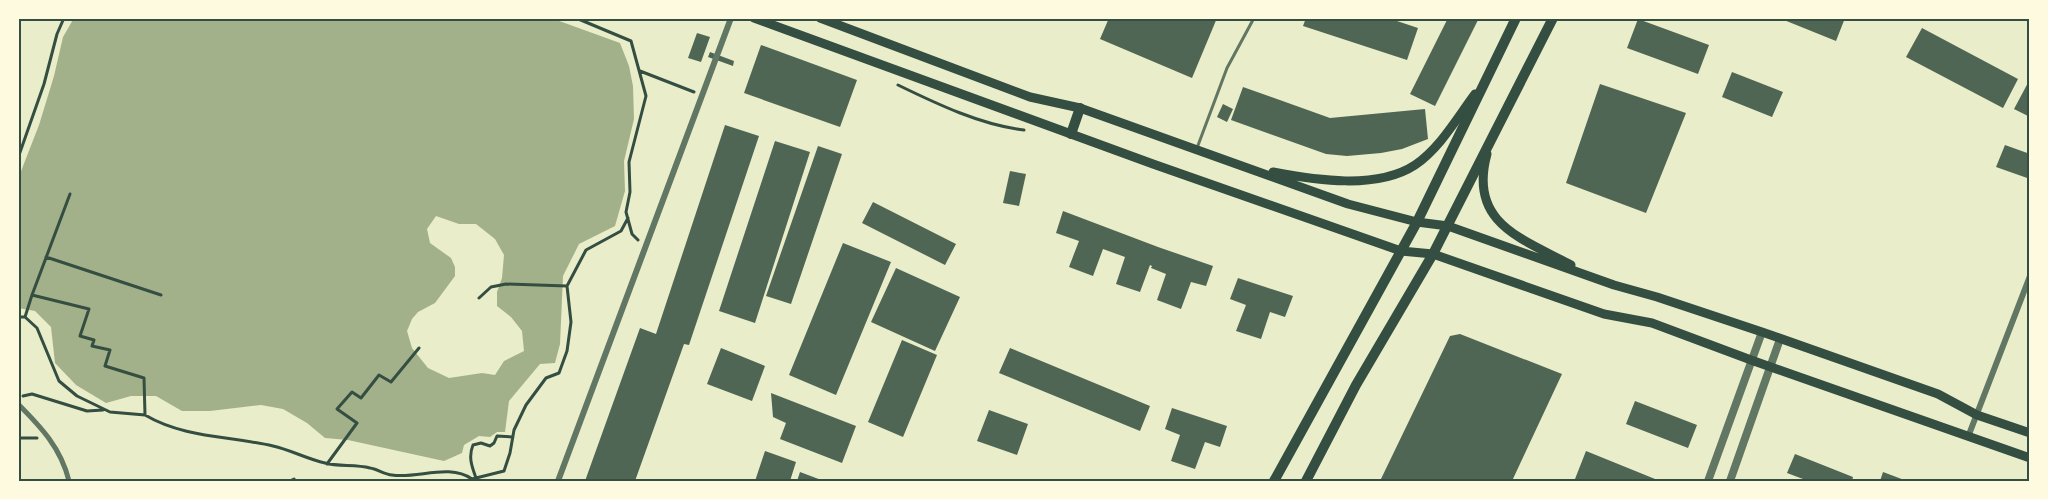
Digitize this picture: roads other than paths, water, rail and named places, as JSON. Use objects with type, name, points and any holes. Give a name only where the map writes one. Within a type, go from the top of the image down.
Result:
[{"type":"main road","points":[[754,18],[1401,251],[1433,254],[1604,314],[1652,323],[1769,367],[2030,458]]},
{"type":"main road","points":[[820,18],[1030,97],[1080,108],[1348,204],[1417,222],[1448,226],[1597,279],[1762,332],[1938,394],[1977,415],[2030,433]]},
{"type":"main road","points":[[1274,481],[1417,222],[1516,18]]},
{"type":"main road","points":[[1306,481],[1356,385],[1448,226],[1553,18]]},
{"type":"main road","points":[[1239,164],[1296,176],[1346,181],[1387,177],[1414,165],[1436,146],[1486,81]]},
{"type":"main road","points":[[1071,134],[1080,108]]},
{"type":"main road","points":[[1491,141],[1482,185],[1493,215],[1510,232],[1597,279]]},
{"type":"street","points":[[558,481],[731,18]]},
{"type":"street","points":[[1968,437],[2030,276]]},
{"type":"street","points":[[1708,481],[1762,332]]},
{"type":"street","points":[[1730,481],[1780,339]]},
{"type":"street","points":[[18,404],[48,434],[65,465],[69,481]]},
{"type":"lane","points":[[1197,149],[1227,68],[1254,18]]}]
